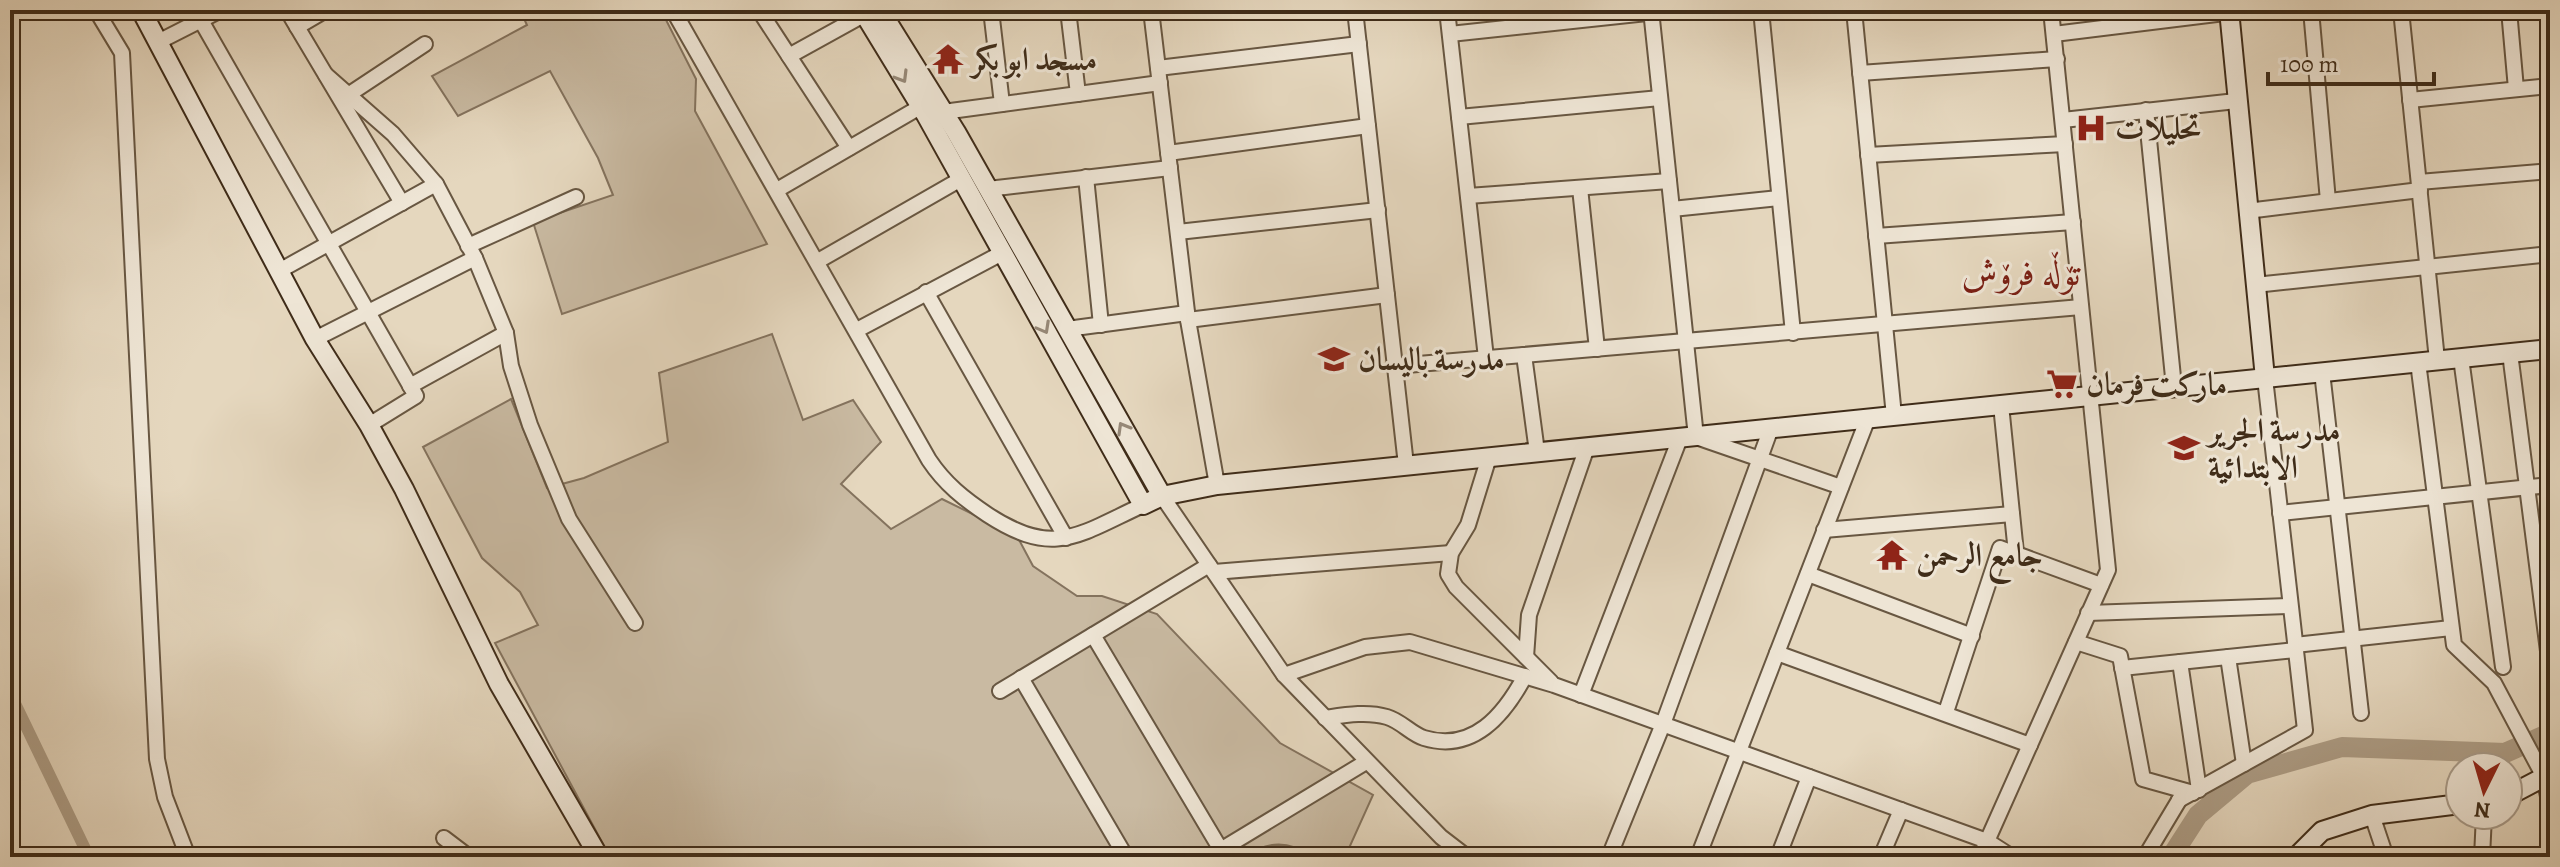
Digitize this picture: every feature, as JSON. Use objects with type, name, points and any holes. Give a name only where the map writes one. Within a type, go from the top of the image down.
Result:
[{"type":"street","points":[[96,10],[122,53],[157,759],[165,797],[188,857]]},
{"type":"street","points":[[141,10],[315,339],[369,425],[499,684],[599,857]]},
{"type":"street","points":[[158,42],[198,15],[221,10]]},
{"type":"street","points":[[287,10],[402,203]]},
{"type":"street","points":[[297,27],[326,10]]},
{"type":"street","points":[[673,10],[929,460],[949,487],[1019,534],[1038,540],[1066,538],[1162,496],[1217,485],[2550,349]]},
{"type":"street","points":[[759,10],[849,148]]},
{"type":"street","points":[[991,10],[1002,104]]},
{"type":"street","points":[[1068,10],[1078,94]]},
{"type":"street","points":[[1151,10],[1188,317],[1217,485]]},
{"type":"street","points":[[1355,10],[1406,465]]},
{"type":"street","points":[[1447,10],[1486,358]]},
{"type":"street","points":[[1450,34],[1675,10]]},
{"type":"street","points":[[1761,10],[1793,333]]},
{"type":"street","points":[[1854,10],[1894,416]]},
{"type":"street","points":[[1980,857],[2108,570],[2051,10]]},
{"type":"street","points":[[2054,34],[2146,16],[2249,10]]},
{"type":"street","points":[[2311,10],[2328,201]]},
{"type":"street","points":[[2401,10],[2437,360]]},
{"type":"street","points":[[2509,10],[2516,89]]},
{"type":"street","points":[[1581,695],[1688,438],[1686,341],[1651,11]]},
{"type":"street","points":[[2076,642],[2120,656],[2143,779],[2189,793],[2305,730],[2247,211],[2229,11]]},
{"type":"street","points":[[198,15],[416,396],[369,425]]},
{"type":"street","points":[[789,56],[875,19]]},
{"type":"street","points":[[875,19],[920,107],[948,137],[988,189],[1031,285],[1143,505]]},
{"type":"street","points":[[875,19],[943,112],[961,179],[1002,253],[1067,329],[1162,496],[1284,675],[1441,837],[1467,857]]},
{"type":"street","points":[[348,95],[425,44]]},
{"type":"street","points":[[943,112],[1078,94],[1159,76],[1359,44]]},
{"type":"street","points":[[1860,73],[2057,59]]},
{"type":"street","points":[[326,75],[393,134],[436,184],[471,252],[506,333],[511,366],[530,425],[569,519],[635,623]]},
{"type":"street","points":[[2410,100],[2550,86]]},
{"type":"street","points":[[1459,117],[1660,98]]},
{"type":"street","points":[[2063,120],[2236,101]]},
{"type":"street","points":[[777,190],[920,107]]},
{"type":"street","points":[[2146,110],[2174,387]]},
{"type":"street","points":[[988,189],[1086,177],[1368,126]]},
{"type":"street","points":[[1868,155],[2065,144]]},
{"type":"street","points":[[2247,211],[2550,171]]},
{"type":"street","points":[[1086,177],[1101,325]]},
{"type":"street","points":[[818,261],[961,179]]},
{"type":"street","points":[[1468,196],[1669,181]]},
{"type":"street","points":[[279,271],[436,184]]},
{"type":"street","points":[[1580,188],[1597,349]]},
{"type":"street","points":[[315,339],[368,314],[471,252],[576,197]]},
{"type":"street","points":[[1672,209],[1779,198]]},
{"type":"street","points":[[1178,232],[1378,210]]},
{"type":"street","points":[[1876,236],[2073,222]]},
{"type":"street","points":[[857,330],[1002,253]]},
{"type":"street","points":[[2255,285],[2550,254]]},
{"type":"street","points":[[926,292],[1066,538]]},
{"type":"street","points":[[1067,329],[1387,295]]},
{"type":"street","points":[[1395,366],[2081,307]]},
{"type":"street","points":[[410,386],[506,333]]},
{"type":"street","points":[[2510,353],[2548,651]]},
{"type":"street","points":[[1524,355],[1537,452]]},
{"type":"street","points":[[2461,358],[2503,667]]},
{"type":"street","points":[[2418,362],[2454,645],[2494,683],[2547,776],[2550,806]]},
{"type":"street","points":[[2322,372],[2361,713]]},
{"type":"street","points":[[2001,405],[2016,553]]},
{"type":"street","points":[[1698,857],[1868,418]]},
{"type":"street","points":[[1609,857],[1663,724],[1771,428]]},
{"type":"street","points":[[1688,438],[1762,458],[1841,487]]},
{"type":"street","points":[[1526,657],[1529,615],[1587,447]]},
{"type":"street","points":[[1489,457],[1468,525],[1451,553],[1448,574],[1456,587],[1554,685]]},
{"type":"street","points":[[2280,513],[2550,485]]},
{"type":"street","points":[[1824,530],[2012,514]]},
{"type":"street","points":[[1946,712],[2000,548],[2101,585]]},
{"type":"street","points":[[1000,691],[1212,569],[1451,553]]},
{"type":"street","points":[[1808,574],[1972,636]]},
{"type":"street","points":[[2088,613],[2290,606]]},
{"type":"street","points":[[2122,668],[2451,628]]},
{"type":"street","points":[[1093,635],[1215,854],[1366,762]]},
{"type":"street","points":[[1284,675],[1365,647],[1410,642],[1554,685],[1987,841],[2012,857]]},
{"type":"street","points":[[1777,653],[2030,745]]},
{"type":"street","points":[[2228,657],[2244,764]]},
{"type":"street","points":[[2145,857],[2189,793],[2196,772],[2180,662]]},
{"type":"street","points":[[1325,718],[1358,713],[1386,716],[1420,737],[1445,742],[1466,739],[1482,731],[1508,708],[1525,676]]},
{"type":"street","points":[[1021,678],[1121,855]]},
{"type":"street","points":[[2524,788],[2547,776]]},
{"type":"street","points":[[1778,857],[1809,777]]},
{"type":"street","points":[[2296,857],[2322,831],[2372,815],[2444,806]]},
{"type":"street","points":[[1881,857],[1901,810]]},
{"type":"street","points":[[2372,815],[2386,857]]},
{"type":"street","points":[[2482,857],[2483,831]]},
{"type":"street","points":[[444,838],[469,857]]},
{"type":"shaded area","points":[[520,10],[661,10],[696,79],[695,111],[767,244],[562,314],[533,222],[613,195],[598,158],[550,71],[458,116],[432,76],[527,25]]},
{"type":"shaded area","points":[[772,334],[803,420],[853,400],[881,442],[841,484],[891,529],[942,499],[1017,536],[1033,566],[1077,596],[1102,596],[1157,614],[1280,743],[1373,795],[1345,857],[610,857],[495,643],[538,625],[520,592],[482,558],[423,447],[511,399],[547,488],[584,478],[668,442],[659,373]]},
{"type":"waterway","points":[[10,693],[89,857]]},
{"type":"waterway","points":[[2171,857],[2198,815],[2247,774],[2342,747],[2505,753],[2550,733]]},
{"type":"waterway","points":[[1245,857],[1262,848],[1278,845],[1295,848],[1312,857]]},
{"type":"place","name":"مسجد ابو بكر","points":[[948,59]]},
{"type":"place","name":"تحلیلات","points":[[2091,128]]},
{"type":"place","name":"مدرسة بالیسان","points":[[1334,359]]},
{"type":"place","name":"مارکت فرمان","points":[[2062,384]]},
{"type":"place","name":"مدرسة الجرير الابتدائية","points":[[2184,448]]},
{"type":"place","name":"جامع الرحمن","points":[[1892,555]]},
{"type":"district","name":"تۆڵە فرۆش","points":[[2021,272]]}]
